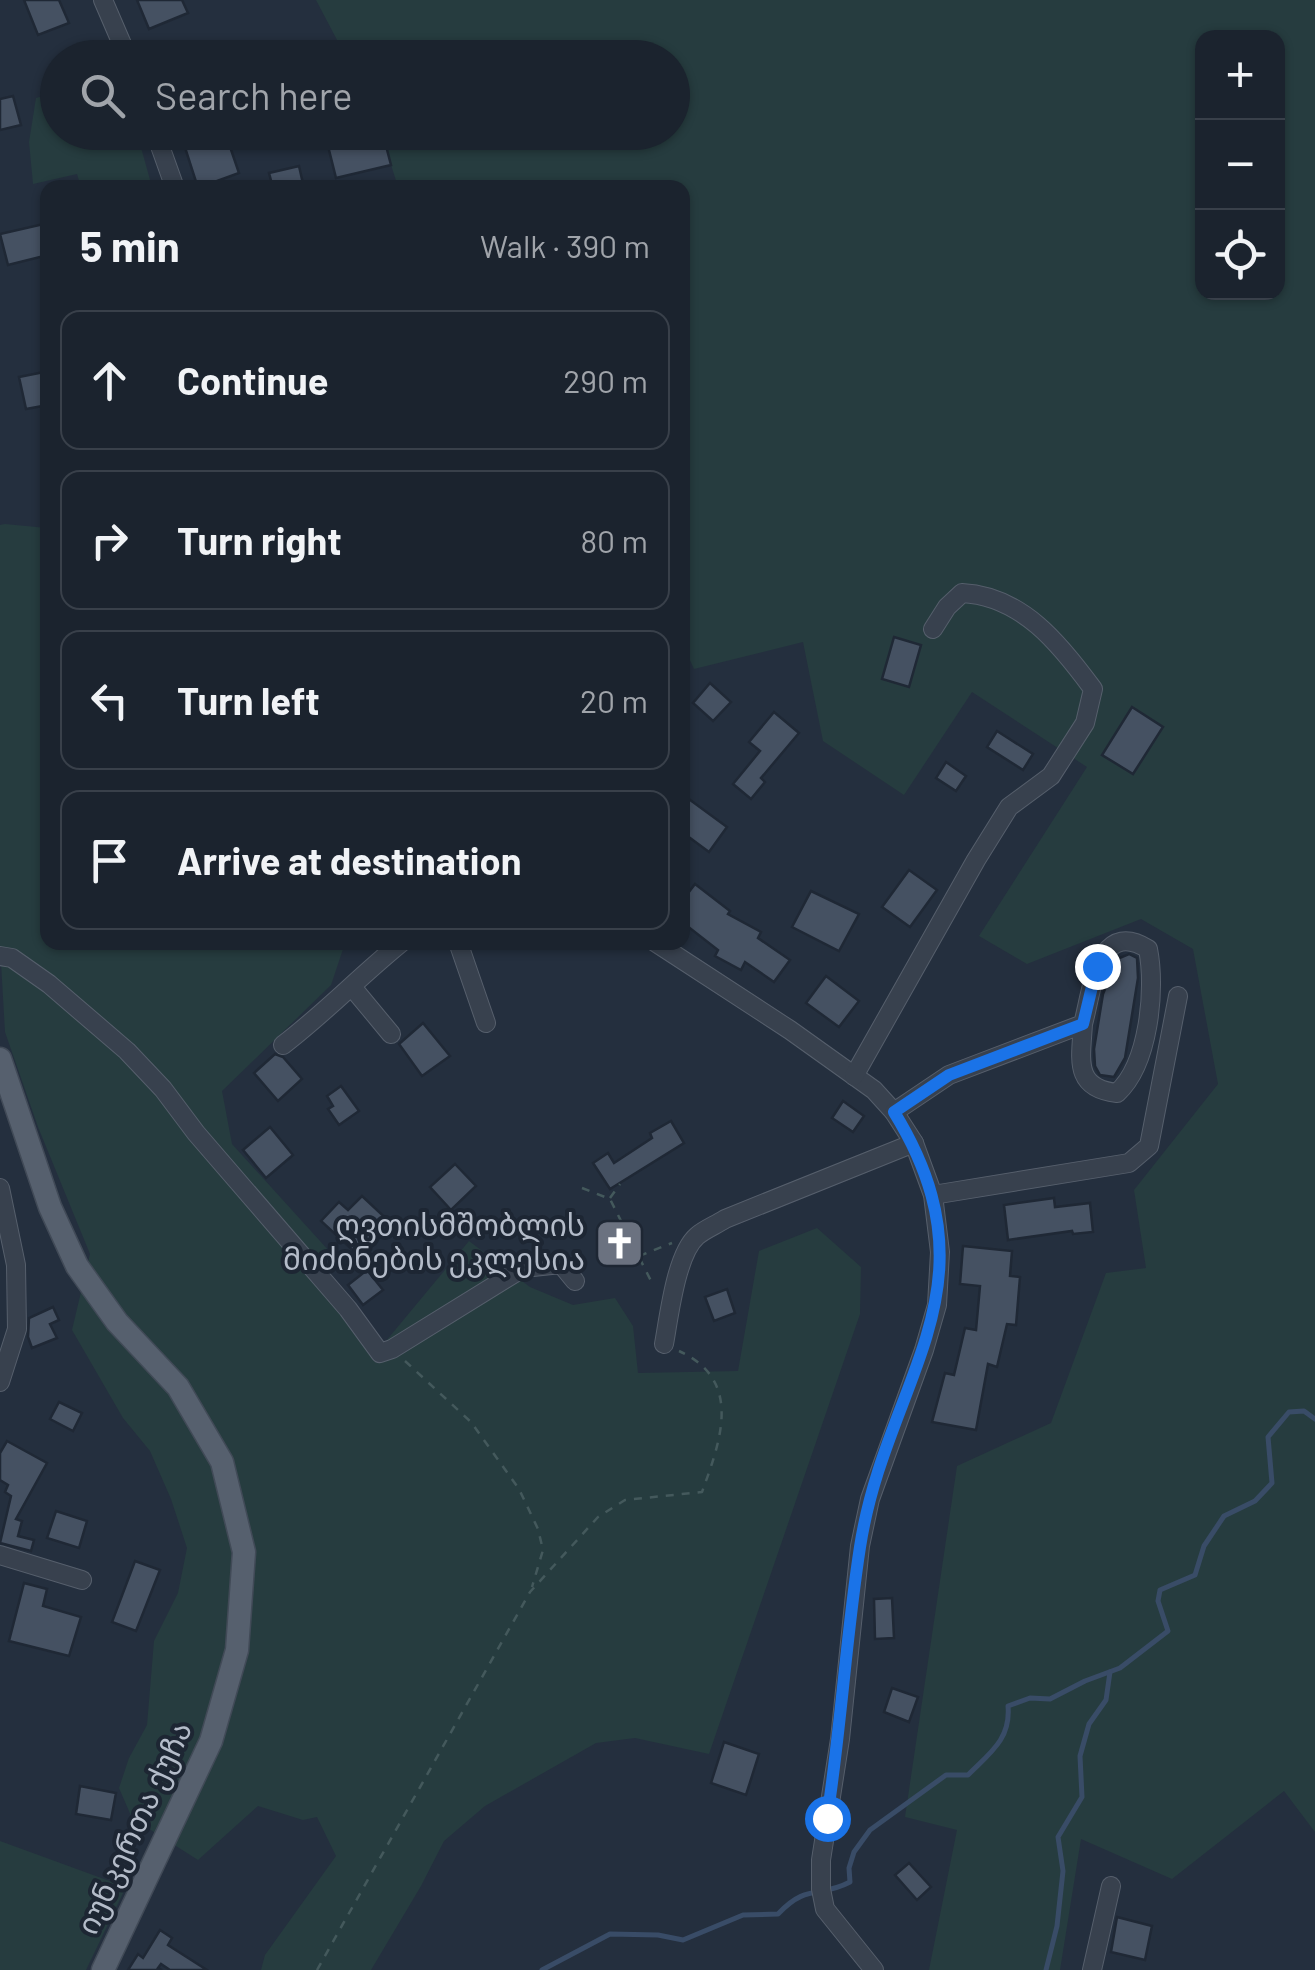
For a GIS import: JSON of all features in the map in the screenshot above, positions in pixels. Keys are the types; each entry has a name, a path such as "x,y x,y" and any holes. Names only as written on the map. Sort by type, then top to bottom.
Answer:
{"main road":[{"name":"იუნკერთა ქუჩა","path":"0,1059 50,1208 77,1266 117,1322 178,1387 187,1402 222,1462 244,1552 237,1650 211,1741 102,1970"}],"street":[{"path":"103,0 120,40"},
{"path":"162,150 172,180"},
{"path":"854,1076 1010,807 1051,776 1085,723 1094,688 1063,648 1016,607 983,594 962,594 933,628"},
{"path":"1136,941 1148,949 1154,977 1144,1038 1132,1079 1117,1093 1102,1091 1086,1081 1081,1064 1083,1024 1104,951 1117,942 1136,941"},
{"path":"284,1044 332,1008 393,950"},
{"path":"461,950 486,1023"},
{"path":"667,950 874,1090 914,1144 933,1195 940,1252 937,1306 870,1499 860,1546 840,1739 821,1860 820,1889 825,1909 874,1970"},
{"path":"0,956 12,958 49,984 139,1064 277,1223 316,1276 348,1308 372,1347 380,1353 392,1350 523,1268 562,1264 575,1281"},
{"path":"352,987 391,1034"},
{"path":"933,1195 1129,1163 1149,1146 1178,996"},
{"path":"894,1112 949,1075 1083,1024"},
{"path":"664,1344 687,1248 696,1237 725,1220 914,1144"},
{"path":"0,1188 5,1232 16,1265 17,1329 0,1382"},
{"path":"0,1556 82,1580"},
{"path":"1092,1970 1111,1886"}],"path":[{"path":"610,1199 620,1184"},
{"path":"582,1188 610,1199 651,1281 656,1282"},
{"path":"639,1256 671,1243 687,1248"},
{"path":"317,1970 530,1592 598,1517 625,1500 702,1492 721,1440 718,1383 697,1359 664,1344"},
{"path":"392,1350 471,1422 519,1489 538,1530 542,1550 530,1592"}],"green space":[{"path":"316,0 1315,0 1315,1832 1284,1791 1172,1879 1081,1839 1060,1970 929,1970 957,1830 905,1817 957,1466 1051,1423 1106,1273 1146,1268 1134,1190 1218,1084 1193,949 1141,919 1027,964 979,936 1087,767 972,692 904,795 823,741 803,642 694,669 690,660 690,180 396,180 386,150 690,150 690,40 337,40"},
{"path":"40,97 40,150 142,150 150,180 79,180 77,174 33,184 29,142 36,98"},
{"path":"0,525 40,527 40,950 343,950 331,985 222,1091 232,1144 330,1252 308,1274 381,1347 469,1241 530,1287 573,1305 615,1298 633,1326 638,1373 738,1371 759,1251 817,1228 861,1267 860,1314 709,1754 635,1738 596,1743 485,1806 444,1841 371,1970 261,1970 265,1955 336,1856 317,1817 303,1820 258,1806 198,1860 132,1818 119,1788 129,1758 147,1725 154,1641 178,1593 187,1548 150,1451 123,1418 72,1330 90,1254 38,1127 5,1032 0,945"},
{"path":"0,1841 126,1887 86,1970 0,1970"}],"building":[{"path":"24,0 59,0 69,23 38,35"},
{"path":"137,0 182,0 188,13 149,29"},
{"path":"13,96 21,125 0,130 0,99"},
{"path":"186,150 231,150 239,173 220,180 195,180"},
{"path":"329,150 387,150 391,165 336,178"},
{"path":"299,166 302,180 271,180 269,173"},
{"path":"40,225 40,257 8,265 0,234"},
{"path":"40,373 40,406 26,409 19,377"},
{"path":"894,637 921,645 909,687 882,679"},
{"path":"710,683 731,702 713,721 693,703"},
{"path":"1132,707 1163,727 1133,774 1102,755"},
{"path":"774,712 799,733 761,778 765,782 751,799 733,784 760,751 749,742"},
{"path":"997,731 1033,754 1023,770 987,747"},
{"path":"946,762 966,776 956,791 936,778"},
{"path":"690,800 727,827 709,852 690,838"},
{"path":"909,870 937,890 910,927 882,907"},
{"path":"695,884 730,911 728,914 761,932 758,938 790,960 774,982 745,962 741,970 715,956 718,950 690,928 690,891"},
{"path":"811,891 859,914 839,951 792,927"},
{"path":"1129,954 1137,958 1138,978 1125,1058 1114,1077 1100,1075 1094,1049 1103,994 1117,959"},
{"path":"826,976 859,1001 839,1027 806,1003"},
{"path":"423,1023 450,1056 422,1076 399,1044"},
{"path":"275,1054 283,1057 302,1079 278,1101 254,1073"},
{"path":"341,1086 359,1111 339,1125 328,1109 333,1106 327,1096"},
{"path":"843,1101 864,1116 853,1132 832,1118"},
{"path":"671,1121 684,1143 610,1189 593,1163 608,1153 614,1163"},
{"path":"270,1127 293,1155 266,1178 243,1150"},
{"path":"455,1164 476,1186 451,1210 430,1187"},
{"path":"362,1196 392,1224 361,1258 321,1221 339,1202 348,1210"},
{"path":"1054,1198 1055,1207 1090,1203 1093,1232 1008,1240 1004,1205"},
{"name":"ღვთისმშობლის მიძინების ეკლესია","path":"620,1222 635,1256 620,1263 605,1229"},
{"path":"963,1246 1012,1251 1010,1276 1020,1277 1016,1325 1007,1324 997,1367 988,1364 976,1430 932,1422 945,1373 954,1375 965,1328 976,1330 980,1286 960,1284"},
{"path":"367,1270 383,1290 363,1305 348,1285"},
{"path":"727,1289 735,1313 714,1321 705,1297"},
{"path":"53,1307 59,1320 50,1324 57,1338 32,1348 29,1318"},
{"path":"59,1402 82,1413 73,1431 50,1419"},
{"path":"7,1441 47,1463 16,1519 22,1521 18,1536 34,1540 31,1551 0,1543 11,1496 5,1492 8,1485 0,1480 0,1453"},
{"path":"56,1511 87,1521 79,1548 47,1538"},
{"path":"135,1561 160,1570 136,1631 112,1622"},
{"path":"24,1583 47,1589 43,1606 81,1617 69,1656 9,1641"},
{"path":"892,1598 894,1638 875,1639 874,1599"},
{"path":"892,1688 918,1697 909,1722 884,1712"},
{"path":"724,1742 759,1754 746,1795 711,1783"},
{"path":"80,1786 116,1793 111,1820 76,1814"},
{"path":"909,1863 931,1887 917,1900 895,1875"},
{"path":"1117,1917 1152,1926 1145,1960 1111,1952"},
{"path":"160,1930 172,1938 168,1945 207,1970 170,1970 161,1964 158,1968 162,1970 128,1970 138,1954 143,1958"}],"waterway":[{"path":"542,1970 610,1934 683,1940 743,1915 778,1914 797,1898 850,1882 854,1852 870,1830 946,1775 968,1775 1002,1737 1008,1706 1030,1698 1050,1699 1120,1668 1168,1631 1158,1601 1160,1590 1195,1575 1204,1546 1224,1516 1255,1501 1272,1483 1268,1437 1289,1412 1304,1411 1315,1419"},
{"path":"1046,1970 1057,1926 1063,1871 1058,1837 1082,1797 1080,1756 1089,1724 1106,1700 1110,1672"}],"place":[{"name":"ღვთისმშობლის მიძინების ეკლესია","path":"620,1243"}],"route":[{"path":"827,1818 840,1739 860,1546 870,1499 937,1306 940,1252 933,1195 914,1144 894,1112 949,1075 1083,1024 1097,966"}]}
